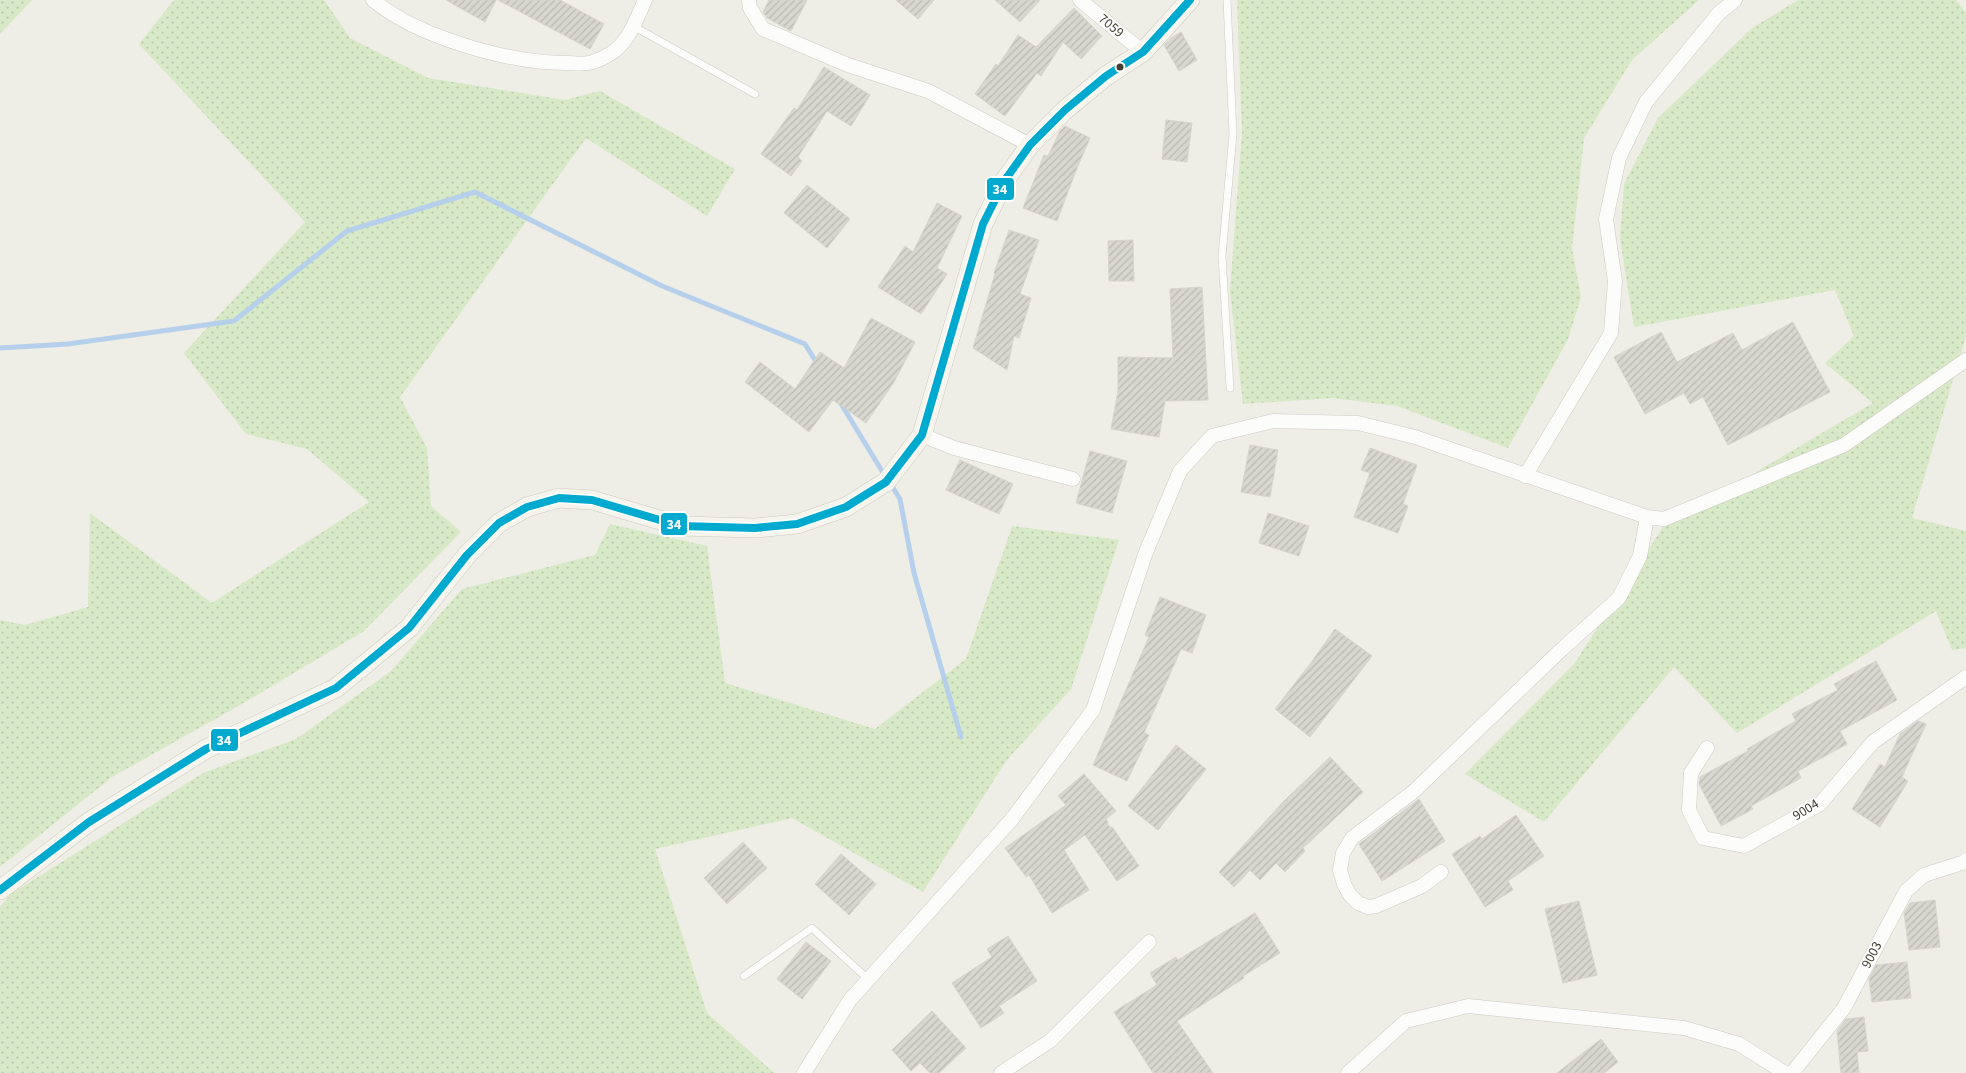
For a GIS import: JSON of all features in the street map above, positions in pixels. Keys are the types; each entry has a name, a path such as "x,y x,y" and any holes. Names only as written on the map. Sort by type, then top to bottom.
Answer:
{"street":[{"path":"373,0 386,11 411,25 461,44 509,58 550,63 592,63 612,53 626,39 645,0"},
{"path":"749,0 750,8 763,29 848,65 928,91 1030,144"},
{"name":"7059","path":"1080,0 1143,52"},
{"path":"0,890 89,822 206,749 336,688 409,628 467,555 499,524 527,506 559,498 592,500 680,526 755,528 797,524 846,507 886,482 922,435 983,224 1005,180 1030,144 1065,110 1099,82 1143,52 1190,0"},
{"path":"1525,476 1611,333 1615,281 1606,220 1619,158 1646,102 1719,13 1736,0"},
{"path":"804,1073 850,1000 1012,819 1093,710 1146,552 1180,471 1212,436 1273,421 1358,423 1415,437 1647,517 1664,519 1844,445 1966,360"},
{"path":"922,435 954,448 1073,479"},
{"path":"1441,872 1422,886 1376,906 1368,907 1358,903 1350,895 1340,870 1343,853 1352,838 1413,792 1562,649 1619,598 1640,556 1647,517"},
{"name":"9004","path":"1707,748 1692,773 1688,810 1703,838 1744,846 1820,804 1873,742 1966,676"},
{"name":"9003","path":"1792,1073 1844,1008 1906,891 1924,875 1966,863"},
{"path":"1001,1073 1050,1041 1148,942"},
{"path":"1348,1073 1406,1021 1468,1006 1684,1028 1739,1044 1785,1073"}],"lane":[{"path":"1227,0 1233,134 1222,256 1230,388"},
{"path":"633,26 755,94"},
{"path":"744,976 812,928 868,979"}],"green space":[{"path":"0,0 32,0 0,34"},
{"path":"174,0 324,0 350,38 428,78 565,100 600,91 735,169 707,216 586,138 400,397 427,448 431,506 461,532 364,631 240,705 112,777 0,867 0,620 25,625 88,607 90,513 212,603 369,502 307,449 246,434 184,353 305,222 139,44"},
{"path":"1237,0 1699,0 1632,60 1584,138 1572,248 1581,297 1568,339 1508,448 1397,406 1333,398 1243,404 1230,291 1242,133"},
{"path":"1798,0 1956,0 1966,13 1966,336 1912,518 1966,531 1966,648 1952,650 1936,611 1737,733 1674,667 1544,822 1465,774 1574,664 1663,527 1873,403 1825,363 1854,336 1835,290 1634,327 1620,238 1624,184 1658,118 1752,28"},
{"path":"610,524 707,546 725,683 875,729 966,659 1012,526 1119,540 1071,689 1006,761 923,892 792,818 655,849 707,1013 774,1073 0,1073 0,907 11,894 203,773 296,739 391,671 462,589 595,555"}],"building":[{"path":"446,0 496,0 485,22"},
{"path":"498,0 560,0 604,24 590,49"},
{"path":"769,0 807,0 791,31 767,18 763,12"},
{"path":"896,0 934,0 918,19"},
{"path":"995,0 1040,0 1020,22"},
{"path":"1074,8 1102,36 1081,59 1063,42 1041,76 1037,73 1005,116 975,94 996,64 998,66 1018,35 1036,47"},
{"path":"1181,32 1197,60 1179,71 1164,45"},
{"path":"824,67 870,95 851,126 827,111 798,157 802,161 791,176 761,154 794,108 797,110"},
{"path":"1166,120 1192,123 1187,162 1162,159"},
{"path":"1065,126 1090,138 1057,221 1023,208 1044,155 1048,156 1060,131"},
{"path":"807,185 850,219 827,248 784,213"},
{"path":"937,203 962,216 937,268 947,274 921,314 878,287 905,246 913,252"},
{"path":"1009,230 1039,240 1020,294 1031,298 1019,338 1014,336 1007,370 973,348 994,273"},
{"path":"1133,240 1134,281 1109,281 1108,241"},
{"path":"1202,287 1208,400 1165,401 1159,437 1111,429 1118,391 1118,357 1173,358 1170,289"},
{"path":"871,318 915,342 894,382 866,423 833,400 809,432 745,382 760,362 795,389 820,352 844,368"},
{"path":"1793,322 1830,392 1728,445 1703,397 1690,404 1684,393 1645,414 1614,357 1661,332 1677,362 1733,333 1742,350"},
{"path":"1250,445 1278,450 1270,497 1241,492"},
{"path":"1370,448 1417,465 1403,504 1408,506 1398,533 1354,517 1370,473 1361,470"},
{"path":"1090,451 1127,461 1112,513 1076,503"},
{"path":"960,460 1013,484 999,514 946,490"},
{"path":"1268,513 1309,526 1299,556 1259,543"},
{"path":"1160,597 1206,615 1192,653 1181,649 1144,733 1149,735 1127,781 1093,765 1149,637 1145,635"},
{"path":"1335,629 1372,656 1310,737 1275,709"},
{"path":"1876,661 1897,700 1840,731 1847,744 1798,771 1801,778 1751,806 1753,809 1721,826 1699,784 1700,777 1748,751 1747,749 1796,721 1792,714 1838,690 1834,684"},
{"path":"1918,721 1926,724 1902,777 1908,781 1880,827 1852,809 1880,764 1885,767 1900,734"},
{"path":"1176,745 1206,769 1158,830 1128,806"},
{"path":"1330,757 1363,792 1303,848 1305,851 1285,872 1276,863 1260,880 1250,870 1234,887 1219,872 1284,801"},
{"path":"1084,774 1116,811 1106,819 1107,825 1113,828 1139,866 1117,881 1085,835 1064,850 1089,890 1052,913 1029,875 1026,877 1005,848 1066,805 1058,796"},
{"path":"1419,799 1445,841 1382,881 1359,844"},
{"path":"1516,815 1544,856 1508,881 1513,890 1485,907 1452,854 1480,836 1482,839"},
{"path":"743,842 767,868 727,904 704,878"},
{"path":"841,854 876,884 849,915 815,884"},
{"path":"1935,900 1940,947 1909,950 1904,913 1910,903"},
{"path":"1579,901 1597,975 1563,983 1545,909"},
{"path":"1255,913 1280,953 1177,1021 1213,1073 1153,1073 1114,1012 1157,985 1150,973 1176,957 1178,960"},
{"path":"1008,936 1037,981 999,1006 1004,1013 981,1028 952,983 992,957 987,949"},
{"path":"806,942 831,961 802,999 777,979"},
{"path":"1907,962 1911,998 1872,1002 1869,979 1876,965"},
{"path":"932,1011 966,1048 939,1073 930,1073 920,1063 911,1071 892,1050"},
{"path":"1864,1017 1868,1051 1857,1052 1859,1073 1841,1073 1837,1031 1846,1019"},
{"path":"1601,1039 1618,1062 1604,1073 1557,1073"}],"waterway":[{"path":"0,348 68,344 234,321 347,231 475,192 662,286 805,344 818,365"},
{"path":"840,402 885,476"},
{"path":"890,483 900,499 914,573 961,737"}],"transit line":[{"name":"34","path":"0,890 89,822 206,749 336,688 409,628 467,555 499,523 527,507 559,498 592,500 680,526 755,528 797,524 846,507 886,482 922,435 983,224 1005,180 1030,145 1065,110 1106,76 1143,52 1190,0"}]}
